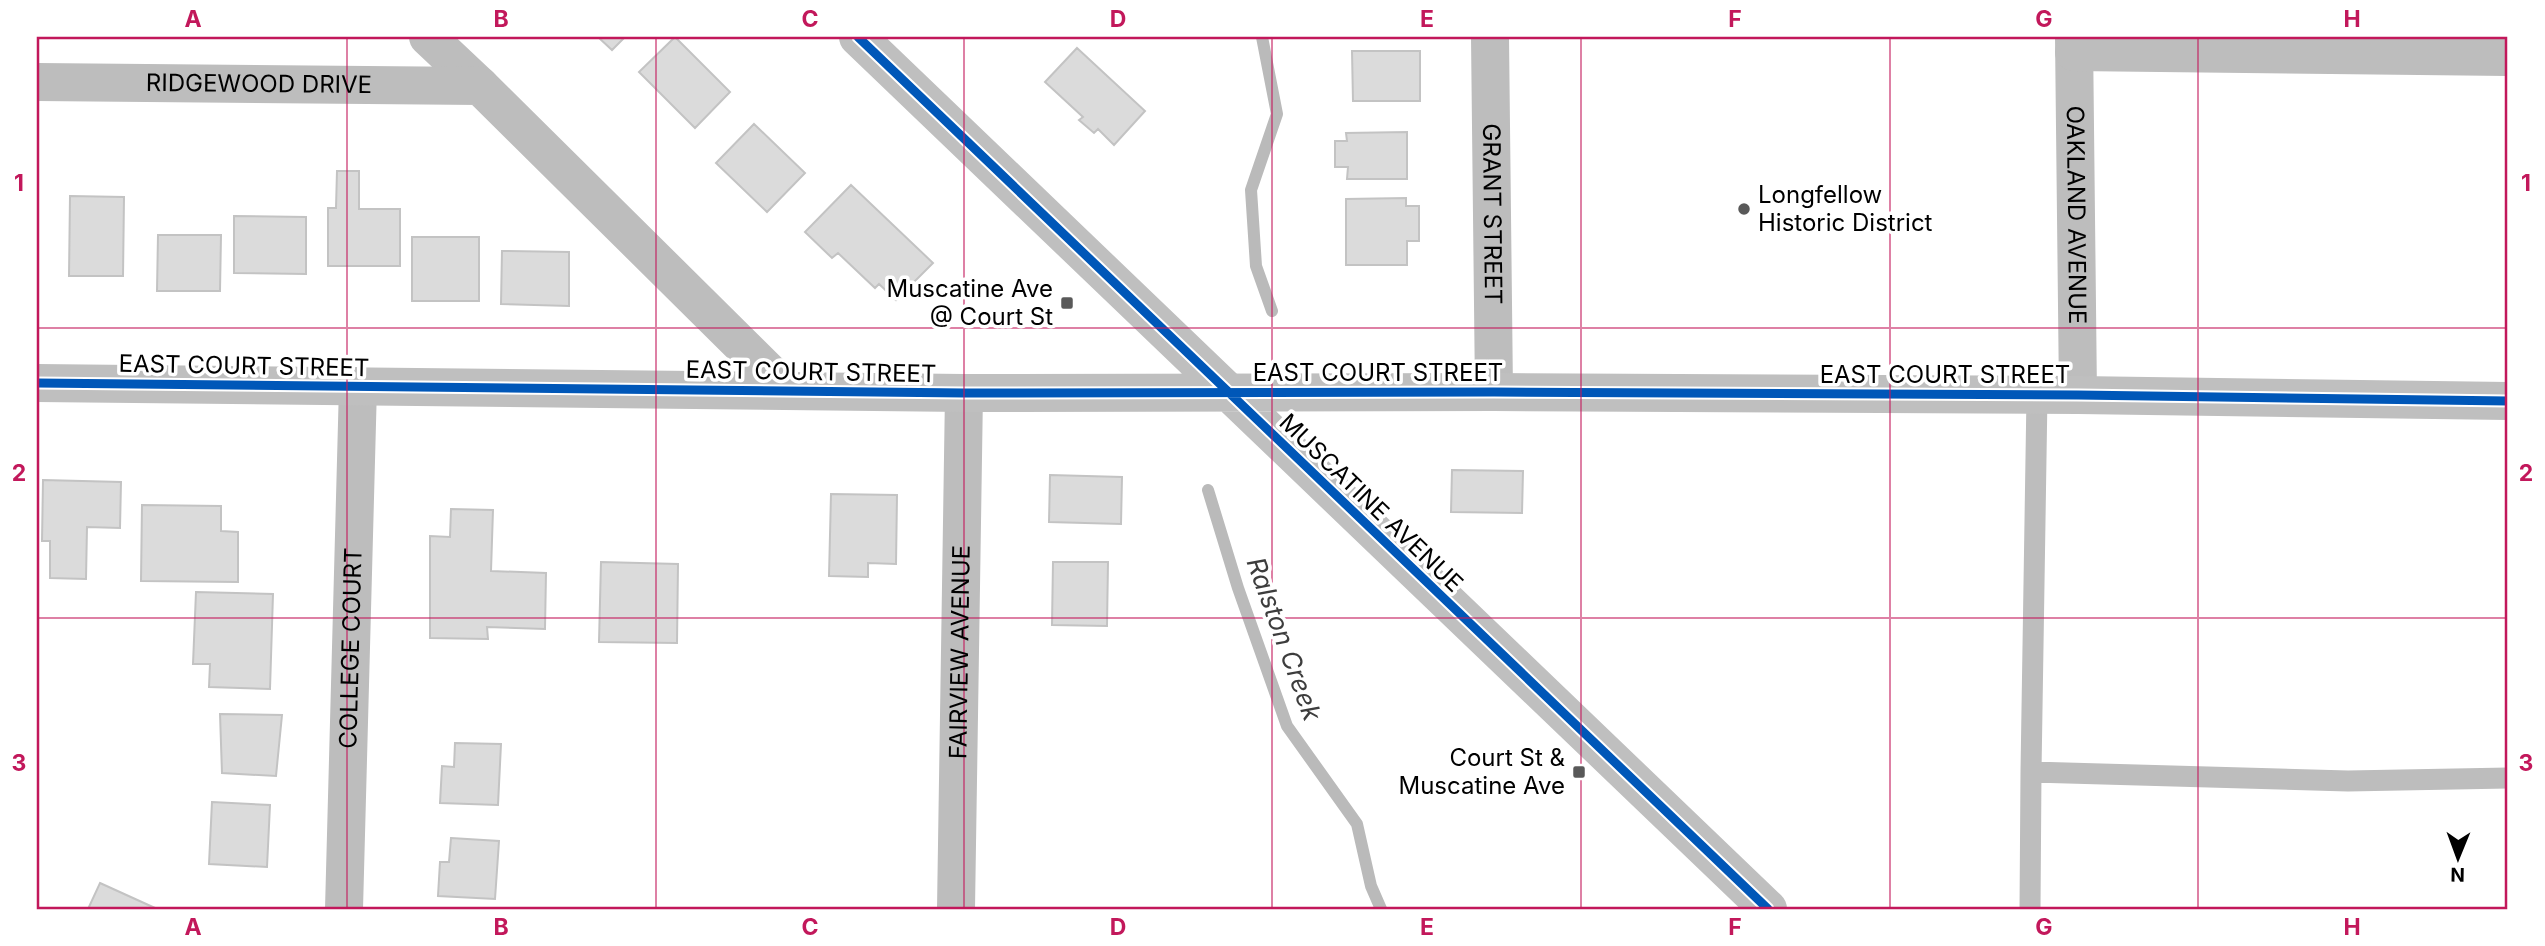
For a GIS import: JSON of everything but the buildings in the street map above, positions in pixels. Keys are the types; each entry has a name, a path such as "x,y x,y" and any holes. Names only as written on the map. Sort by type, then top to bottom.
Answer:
{"street":[{"path":"428,37 788,391"},
{"name":"GRANT STREET","path":"1490,37 1494,392"},
{"name":"MUSCATINE AVENUE","path":"872,43 1227,392 1768,909"},
{"path":"2074,44 2386,46 2508,57"},
{"name":"OAKLAND AVENUE","path":"2074,44 2078,395"},
{"name":"RIDGEWOOD DRIVE","path":"37,82 480,86"},
{"name":"EAST COURT STREET","path":"37,383 964,393 2078,395 2508,401"},
{"name":"COLLEGE COURT","path":"344,909 358,386"},
{"name":"FAIRVIEW AVENUE","path":"956,909 964,393"}],"lane":[{"path":"2030,909 2037,395"},
{"path":"2031,772 2348,780 2508,778"}],"waterway":[{"name":"Ralston Creek","path":"1262,37 1277,114 1251,190 1256,266 1272,311"},
{"name":"Ralston Creek","path":"1208,490 1238,588 1287,726 1357,824 1371,886 1381,909"}],"cycle path":[{"path":"858,37 1768,909"},
{"path":"37,383 964,393 2078,395 2508,401"}],"place":[{"name":"Longfellow Historic District","path":"1744,209"},
{"name":"Muscatine Ave @ Court St","path":"1067,303"},
{"name":"Court St & Muscatine Ave","path":"1579,772"}]}
